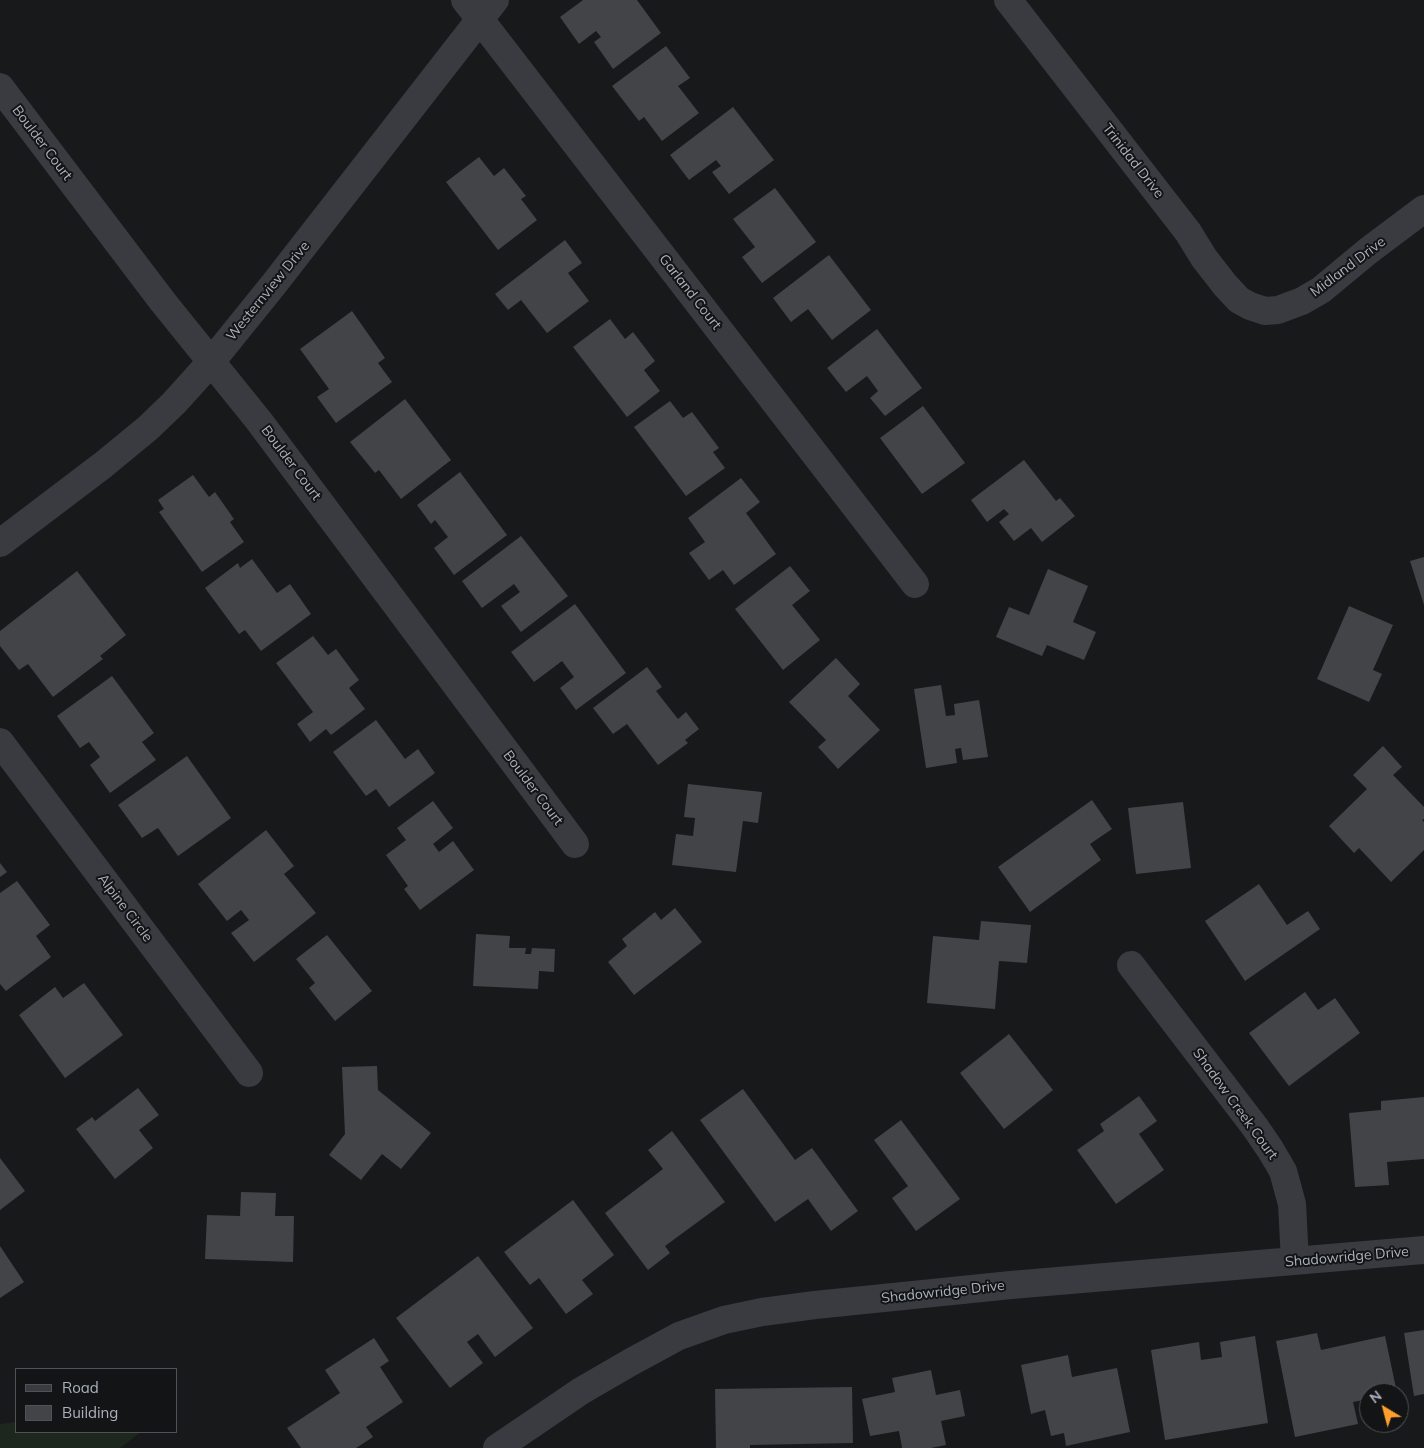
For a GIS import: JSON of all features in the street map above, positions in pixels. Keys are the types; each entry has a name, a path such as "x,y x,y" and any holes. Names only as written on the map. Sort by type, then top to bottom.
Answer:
{"street":[{"name":"Trinidad Drive","path":"1008,0 1182,224 1225,285 1240,300 1264,311"},
{"name":"Westernview Drive","path":"0,543 103,465 148,428 174,403 211,362 286,269 480,6"},
{"name":"Garland Court","path":"480,6 915,584"},
{"name":"Boulder Court","path":"0,88 163,302 259,421 575,844"},
{"name":"Midland Drive","path":"1264,311 1278,310 1302,301 1321,290 1368,251 1424,209"},
{"name":"Alpine Circle","path":"0,742 249,1073"},
{"name":"Shadow Creek Court","path":"1131,965 1255,1127 1283,1172 1292,1204 1295,1261"},
{"name":"Shadowridge Drive","path":"497,1448 581,1391 631,1362 679,1336 724,1320 762,1312 815,1305 1011,1285 1424,1250"}],"shaded area":[{"path":"15,1422 15,1433 140,1433 120,1448 0,1448 0,1424"}],"building":[{"path":"583,0 637,0 661,33 613,69 594,42 601,37 596,31 579,44 560,17"},
{"path":"666,46 690,78 678,86 699,113 662,141 644,117 639,121 612,86"},
{"path":"733,107 774,160 729,194 712,172 721,166 716,160 689,180 670,155"},
{"path":"479,157 494,176 504,168 526,196 521,199 537,220 498,250 446,182"},
{"path":"775,188 816,242 762,283 742,257 755,247 733,219"},
{"path":"565,240 582,263 568,273 589,301 547,333 521,300 508,310 495,294"},
{"path":"829,255 871,310 832,340 808,309 791,322 773,298"},
{"path":"352,311 385,358 378,363 392,382 336,423 317,397 329,389 300,349"},
{"path":"610,319 625,339 633,332 655,361 644,370 660,391 627,417 573,347"},
{"path":"877,329 922,388 885,416 870,398 878,391 867,376 846,392 827,368"},
{"path":"405,399 451,460 401,499 379,470 375,473 350,442"},
{"path":"670,401 683,418 692,412 719,448 713,452 725,468 686,496 634,427"},
{"path":"923,406 965,463 922,494 880,438"},
{"path":"1024,460 1056,501 1060,498 1075,516 1042,542 1031,528 1014,541 999,522 1009,514 1004,509 987,522 971,500"},
{"path":"460,472 507,535 454,575 434,548 448,537 435,520 431,524 417,505"},
{"path":"193,475 209,497 215,492 234,519 230,522 244,542 202,572 159,512 164,509 158,500"},
{"path":"741,478 760,502 746,513 776,554 734,585 723,570 709,580 689,553 705,542 688,518"},
{"path":"521,536 568,596 521,632 501,606 520,592 514,584 482,608 462,581"},
{"path":"1424,557 1424,605 1410,561"},
{"path":"252,559 277,593 290,584 311,614 261,651 245,630 239,634 205,588 238,563 240,568"},
{"path":"790,566 810,591 792,605 820,640 783,670 735,609"},
{"path":"1048,569 1088,586 1073,622 1096,632 1084,660 1047,645 1042,656 996,637 1009,607 1029,615"},
{"path":"77,571 126,635 100,656 103,659 53,697 28,664 19,670 0,646 0,631"},
{"path":"575,604 626,673 576,710 560,688 574,677 562,661 534,682 511,652"},
{"path":"1349,606 1393,625 1373,670 1382,674 1369,702 1317,679"},
{"path":"313,636 328,655 336,649 359,680 349,688 365,709 331,735 326,729 310,742 297,724 313,712 276,663"},
{"path":"836,658 860,684 848,696 880,730 838,769 818,747 826,740 789,702"},
{"path":"647,667 662,687 656,691 678,719 686,712 699,729 685,740 688,743 658,765 627,724 613,734 593,708"},
{"path":"112,676 154,733 142,742 156,760 110,793 90,765 100,757 89,742 80,748 57,716"},
{"path":"941,685 946,716 955,715 954,704 979,700 988,757 963,760 961,748 955,749 957,763 926,768 914,689"},
{"path":"376,720 405,759 418,749 435,773 389,807 376,789 366,796 333,752"},
{"path":"1383,746 1402,767 1393,775 1424,807 1424,819 1422,820 1424,822 1424,850 1391,882 1359,848 1354,853 1329,826 1367,789 1353,775"},
{"path":"187,756 231,818 178,856 158,828 142,838 118,805"},
{"path":"688,784 762,792 758,823 743,821 736,872 672,865 676,834 693,836 695,818 684,817"},
{"path":"1092,800 1112,829 1090,844 1101,860 1030,912 998,867"},
{"path":"433,801 453,828 433,844 439,852 453,841 474,870 420,910 404,889 408,886 386,855 406,840 397,828"},
{"path":"1183,802 1191,868 1136,874 1128,808"},
{"path":"266,830 294,866 284,874 316,913 254,962 231,933 249,920 241,910 227,921 198,884"},
{"path":"0,863 7,872 0,877"},
{"path":"17,881 50,925 36,936 51,957 6,991 0,984 0,893"},
{"path":"1259,884 1287,925 1308,911 1320,929 1245,981 1205,921"},
{"path":"675,908 702,942 634,995 608,962 627,946 622,939 655,912 661,920"},
{"path":"981,921 1031,925 1027,963 999,961 995,1009 927,1003 933,936 979,940"},
{"path":"476,934 510,936 509,948 526,948 525,954 531,954 532,948 555,949 554,972 539,971 538,989 473,986"},
{"path":"327,935 372,991 335,1021 309,988 315,983 296,959"},
{"path":"84,983 123,1035 65,1078 19,1015 55,987 63,998"},
{"path":"1305,992 1318,1010 1335,998 1360,1033 1289,1086 1249,1033"},
{"path":"1009,1034 1053,1090 1004,1129 960,1073"},
{"path":"377,1066 378,1090 431,1133 401,1169 382,1154 361,1180 329,1155 345,1134 342,1067"},
{"path":"138,1088 159,1115 139,1130 153,1148 115,1179 76,1129 92,1117 95,1121"},
{"path":"743,1089 795,1160 812,1148 858,1211 831,1231 808,1199 775,1222 700,1120"},
{"path":"1139,1096 1157,1121 1139,1134 1164,1170 1116,1204 1077,1150 1104,1131 1100,1124"},
{"path":"1424,1097 1424,1159 1387,1162 1389,1185 1355,1187 1349,1113 1381,1110 1381,1101"},
{"path":"901,1120 960,1199 916,1231 892,1198 908,1186 874,1140"},
{"path":"672,1131 725,1202 665,1246 670,1253 648,1270 605,1213 663,1169 648,1150"},
{"path":"0,1158 25,1191 0,1210"},
{"path":"241,1192 276,1193 275,1216 294,1216 293,1262 205,1259 207,1215 240,1216"},
{"path":"573,1200 614,1255 582,1280 593,1294 566,1314 539,1278 530,1285 504,1252"},
{"path":"0,1246 24,1282 0,1298"},
{"path":"478,1256 533,1328 495,1357 478,1334 467,1342 483,1363 450,1388 396,1318"},
{"path":"1424,1330 1424,1394 1414,1396 1404,1333"},
{"path":"1317,1333 1321,1350 1385,1336 1395,1383 1359,1383 1359,1401 1353,1402 1358,1424 1295,1437 1276,1341"},
{"path":"1255,1336 1268,1423 1165,1440 1151,1350 1199,1342 1201,1360 1222,1357 1220,1342"},
{"path":"374,1338 389,1361 380,1367 403,1402 366,1427 373,1437 356,1448 301,1448 287,1428 340,1393 325,1370"},
{"path":"1068,1355 1072,1377 1117,1368 1130,1432 1066,1446 1064,1433 1051,1436 1045,1410 1031,1414 1021,1365"},
{"path":"931,1370 936,1395 960,1390 965,1416 941,1421 946,1445 931,1448 902,1448 899,1431 870,1436 862,1399 895,1392 892,1378"},
{"path":"852,1387 853,1443 750,1445 750,1448 716,1448 715,1389"}]}
